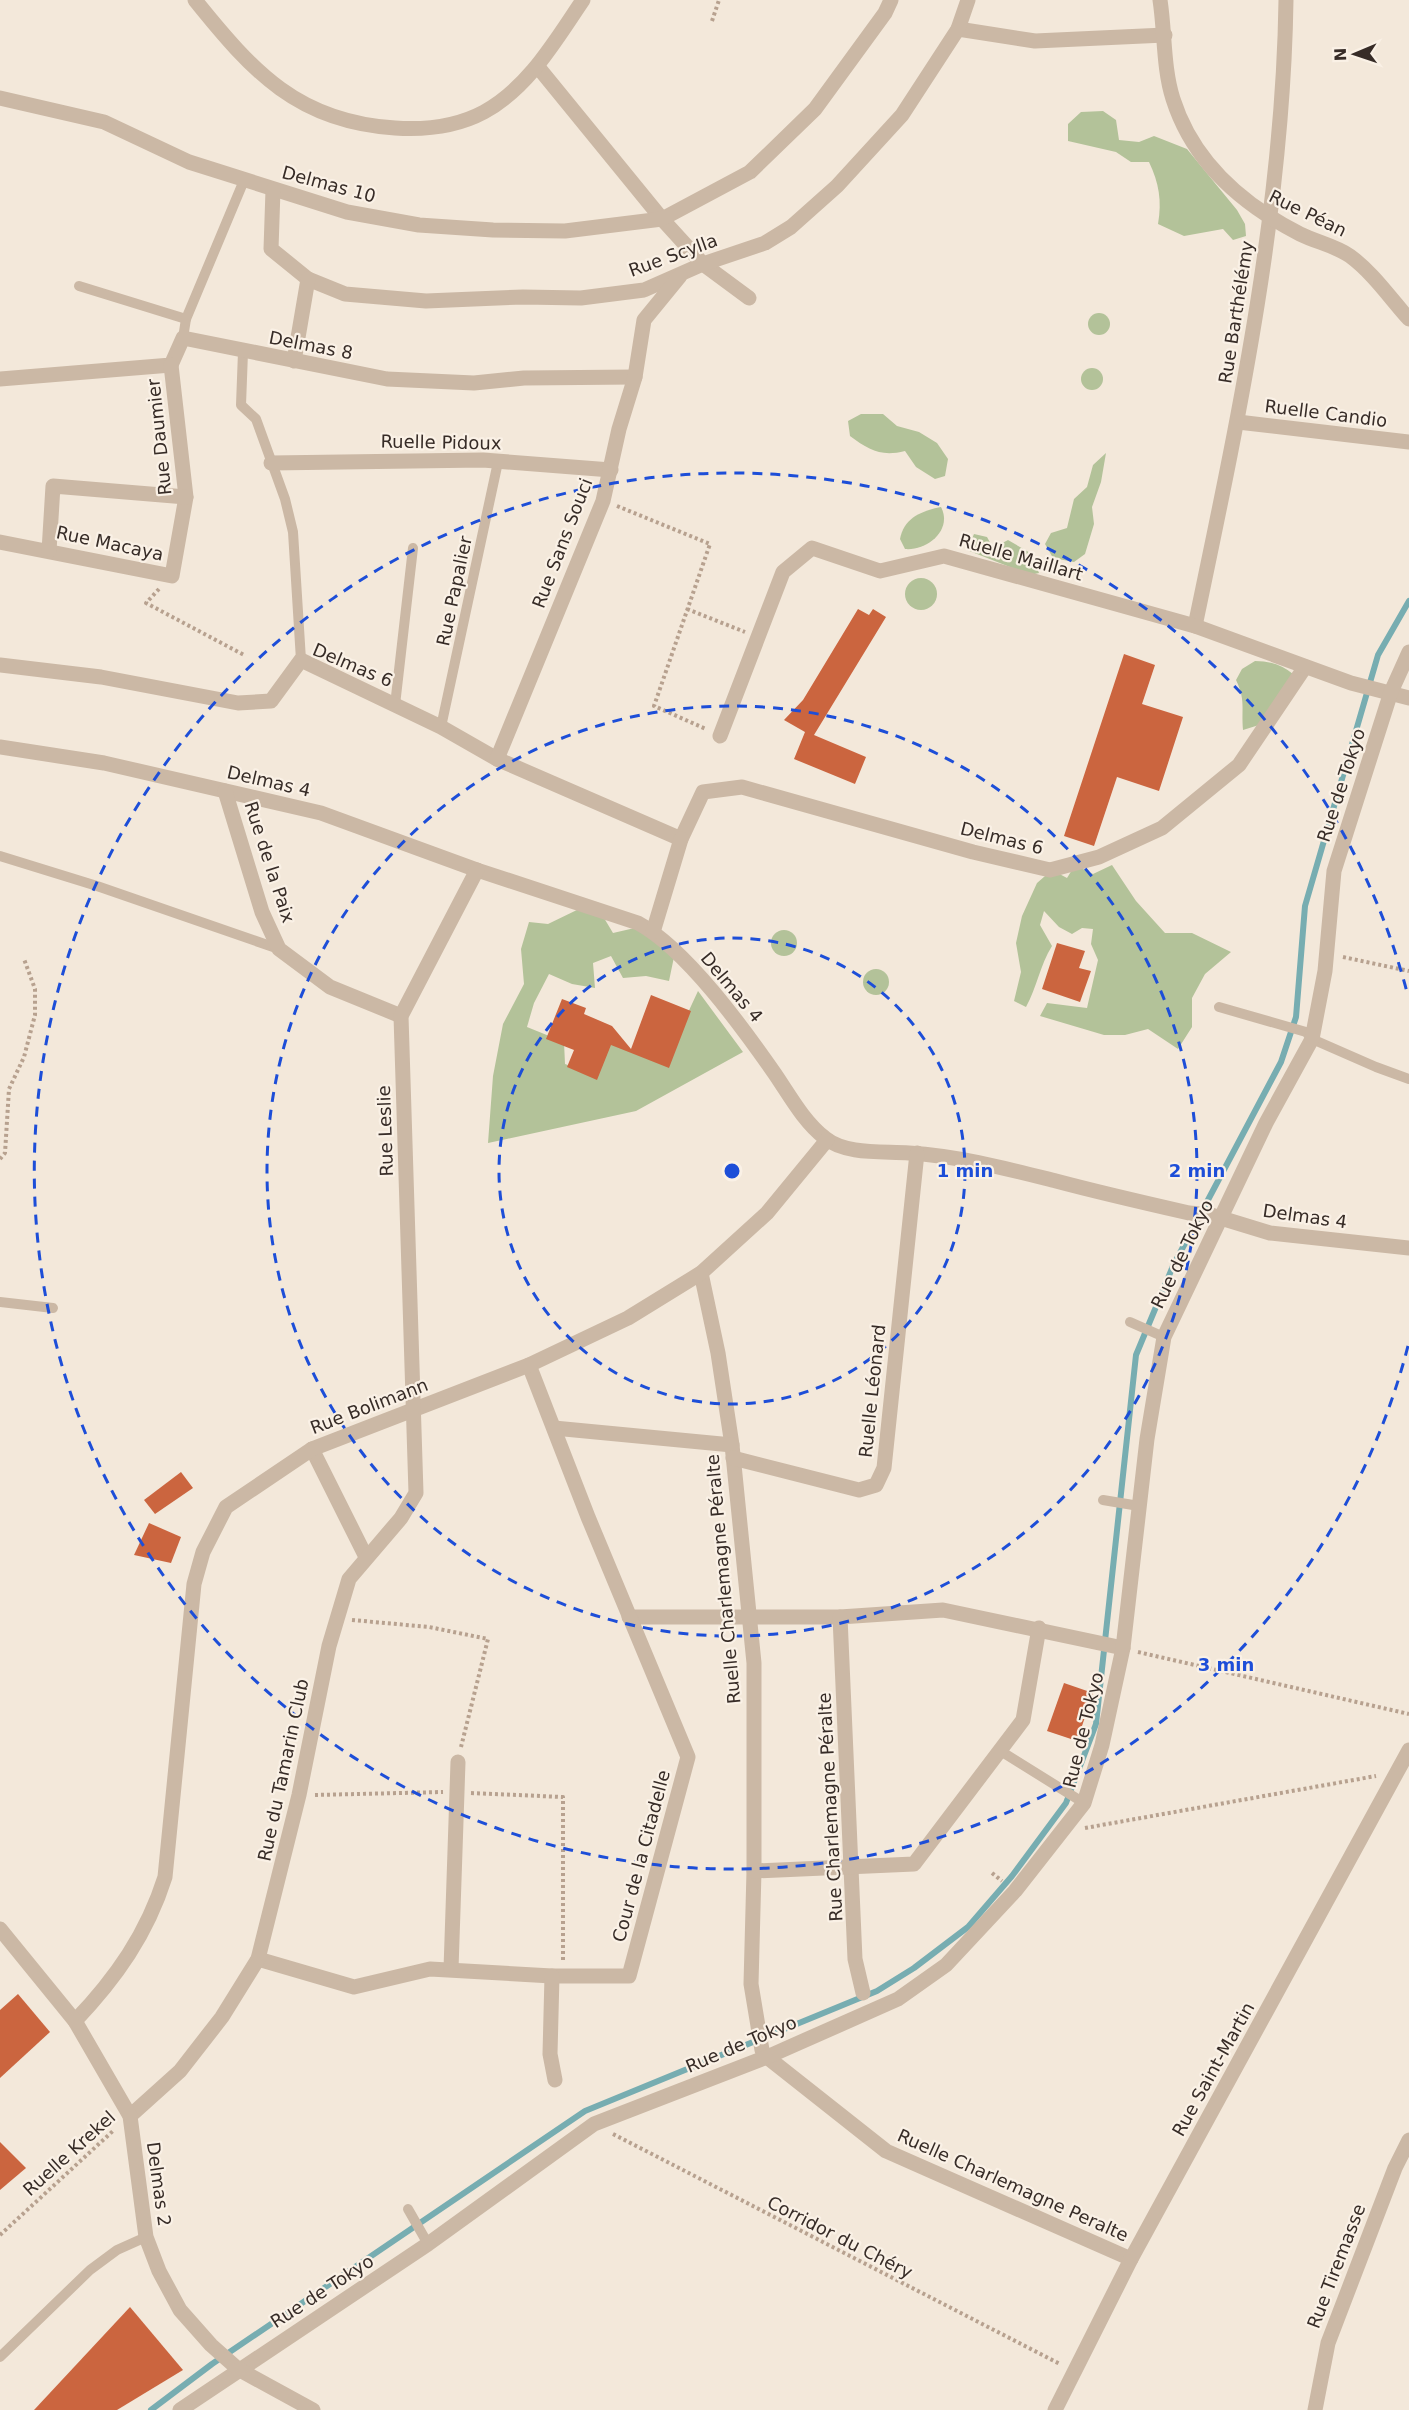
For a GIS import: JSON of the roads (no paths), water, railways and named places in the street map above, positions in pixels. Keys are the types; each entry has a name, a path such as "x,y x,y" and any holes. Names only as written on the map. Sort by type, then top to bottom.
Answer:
{"street":[{"path":"195,0 251,64 272,83 318,112 347,122 414,130 455,123 484,112 538,67 583,0"},
{"path":"662,219 750,172 815,109 885,13 891,0"},
{"name":"Rue Scylla","path":"273,190 271,249 308,279 345,294 426,301 523,297 581,298 644,290 703,264 765,243 791,227 837,186 902,115 958,29 968,0"},
{"name":"Rue Péan","path":"1160,0 1173,98 1188,135 1206,163 1254,208 1305,236 1348,254 1363,266 1409,319"},
{"name":"Rue Barthélémy","path":"1195,626 1238,422 1270,218 1285,51 1286,0"},
{"path":"958,29 1035,41 1165,35"},
{"path":"538,67 662,219 703,264 749,298"},
{"name":"Delmas 10","path":"0,98 104,122 189,162 347,212 419,225 565,231 662,219"},
{"name":"Rue Sans Souci","path":"497,759 603,501 619,429 635,376 644,320 680,276"},
{"path":"294,361 308,279"},
{"path":"0,379 171,365 183,338"},
{"name":"Delmas 8","path":"183,338 243,352 387,379 463,383 524,378 635,376"},
{"name":"Rue Daumier","path":"171,365 186,497 172,576"},
{"name":"Ruelle Candio","path":"1238,422 1409,442"},
{"name":"Ruelle Pidoux","path":"271,463 498,462 610,470"},
{"path":"49,550 53,486 186,497"},
{"name":"Rue Macaya","path":"0,542 172,576"},
{"name":"Ruelle Maillart","path":"720,736 783,572 812,548 880,571 944,556 1195,626 1351,683 1391,692"},
{"name":"Rue de Tokyo","path":"180,2410 594,2124 898,1999 946,1965 1015,1890 1084,1803 1097,1764 1123,1648 1135,1505 1147,1439 1160,1335 1216,1217 1309,1035 1327,954 1334,871 1391,692 1409,652"},
{"name":"Delmas 6","path":"0,665 101,677 238,703 271,701 301,660 441,727 497,759 681,839"},
{"name":"Delmas 6","path":"653,932 681,839 703,792 742,787 973,852 1050,870 1099,857 1162,828 1239,765 1305,667"},
{"path":"1391,692 1409,698"},
{"name":"Delmas 4","path":"0,747 104,763 321,813 477,870 638,923 653,932 679,954 751,1040 805,1118 827,1140 855,1150 917,1153 997,1166 1189,1213 1216,1217 1270,1233 1409,1248"},
{"name":"Rue de la Paix","path":"225,791 262,912 279,950 330,987 401,1016"},
{"name":"Rue Leslie","path":"413,1409 401,1016 477,870"},
{"name":"Rue Bolimann","path":"75,2021 110,1985 156,1907 165,1876 194,1584 203,1552 226,1507 312,1449 529,1365 628,1318 701,1273 766,1213 827,1140"},
{"name":"Ruelle Léonard","path":"554,1428 733,1452 859,1490 876,1485 884,1468 917,1153"},
{"name":"Ruelle Charlemagne Péralte","path":"701,1273 718,1353 733,1452 754,1663 754,1871 751,1984 757,2028 764,2053"},
{"name":"Cour de la Citadelle","path":"258,1959 354,1987 430,1969 557,1976 629,1976 688,1757 629,1617 529,1365"},
{"name":"Rue du Tamarin Club","path":"130,2116 180,2071 222,2017 258,1959 299,1795 337,1619 349,1579 401,1518 416,1492 413,1409"},
{"path":"312,1449 366,1557"},
{"path":"629,1617 840,1617 943,1610 1039,1628 1123,1648"},
{"name":"Rue Charlemagne Péralte","path":"840,1617 853,1867 855,1959 863,1994"},
{"path":"754,1871 914,1864 1023,1720 1039,1628"},
{"name":"Rue Saint-Martin","path":"1055,2410 1131,2259 1409,1750"},
{"path":"451,1969 455,1792 458,1762"},
{"name":"Delmas 2","path":"0,1929 75,2021 130,2116 146,2237 159,2271 180,2310 211,2345 238,2369 313,2410"},
{"path":"555,2080 550,2054 557,1976"},
{"name":"Ruelle Charlemagne Peralte","path":"764,2053 886,2151 1131,2259"},
{"name":"Rue Tiremasse","path":"1315,2410 1328,2343 1395,2168 1409,2140"}],"lane":[{"path":"183,338 186,319 244,178"},
{"path":"79,286 186,319"},
{"path":"243,352 241,405 256,419 285,499 293,532 301,660"},
{"name":"Rue Papalier","path":"441,727 498,462"},
{"path":"395,705 413,548"},
{"path":"0,856 97,886 279,950"},
{"path":"1219,1007 1270,1020 1309,1035 1376,1067 1409,1079"},
{"path":"0,1302 53,1308"},
{"path":"1130,1322 1160,1335"},
{"path":"1103,1500 1135,1505"},
{"path":"999,1750 1084,1803"},
{"path":"408,2209 425,2239"},
{"path":"0,2357 90,2270 117,2250 146,2237"}],"waterway":[{"path":"151,2410 212,2364 585,2111 877,1991 914,1968 968,1927 1012,1876 1066,1803 1096,1724 1136,1355 1173,1266 1281,1062 1296,1017 1305,906 1378,655 1409,601"}]}
